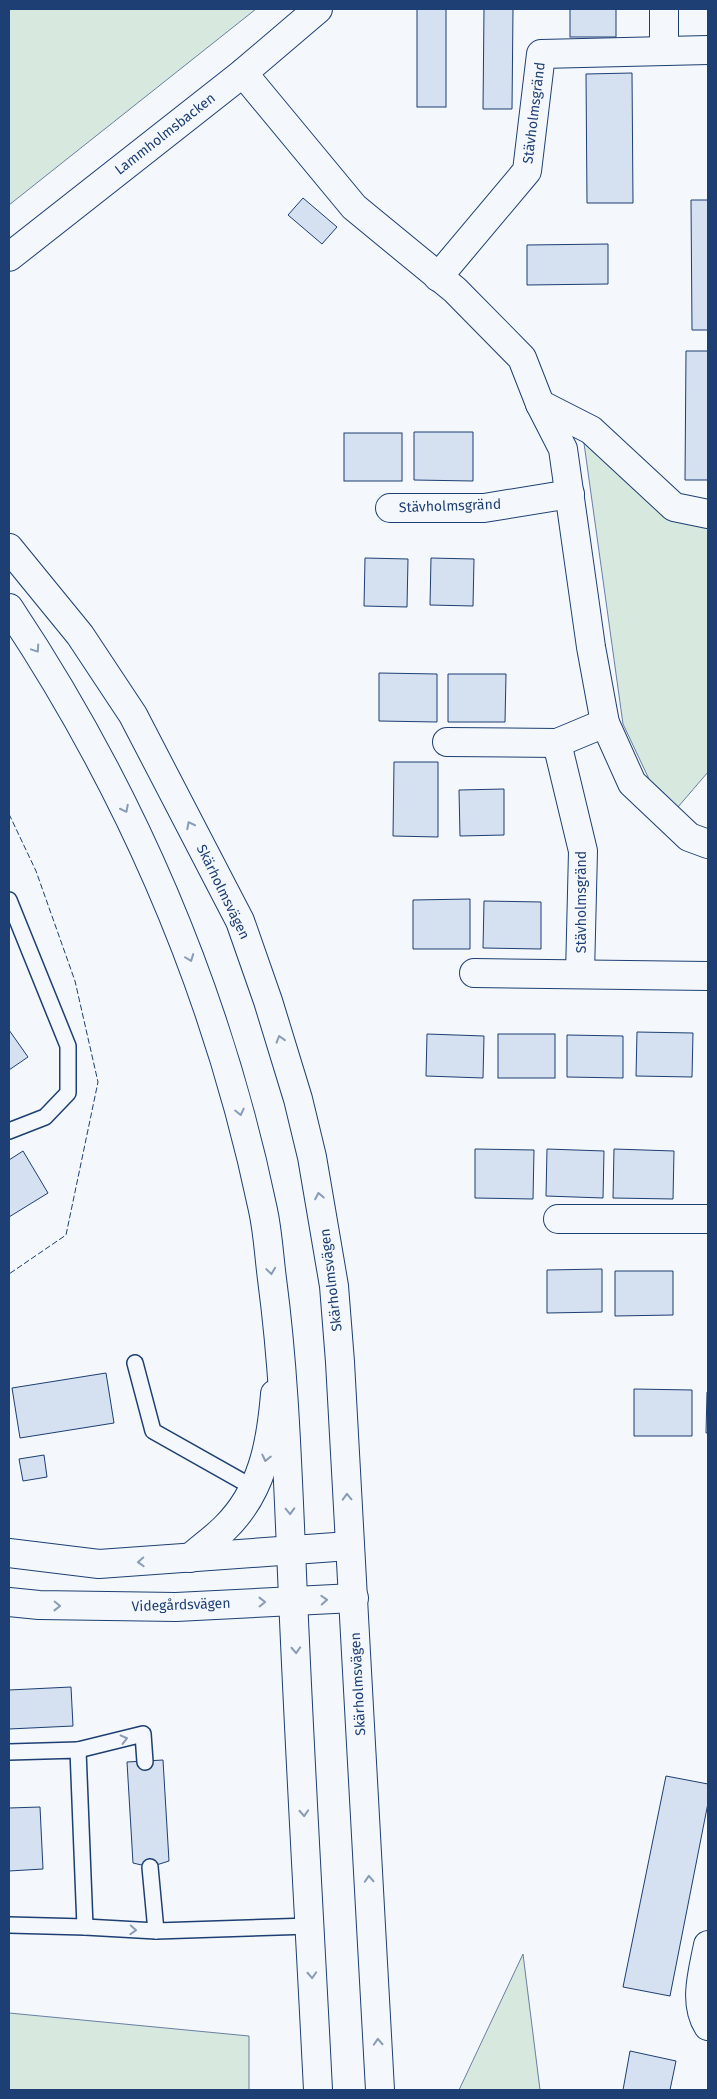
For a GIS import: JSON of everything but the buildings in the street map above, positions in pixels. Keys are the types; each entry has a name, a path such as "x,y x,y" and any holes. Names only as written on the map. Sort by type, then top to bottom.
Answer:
{"street":[{"name":"Lammholmsbacken","path":"9,257 243,73 318,9"},
{"path":"664,9 664,51"},
{"name":"Stävholmsgränd","path":"438,277 527,171 541,54 708,50"},
{"path":"243,73 354,207 455,290 522,358 540,404 563,449 591,647 605,722 632,783 689,836 708,844"},
{"path":"540,404 591,430 674,507 708,514"},
{"name":"Stävholmsgränd","path":"390,508 484,508 570,494"},
{"name":"Skärholmsvägen","path":"9,548 80,634 133,715 240,921 268,1000 298,1099 312,1157 332,1277 340,1362 380,2090"},
{"path":"9,608 53,674 150,860 202,990 235,1091 264,1214 280,1340 288,1450 293,1602 318,2090"},
{"path":"447,742 557,743 605,722"},
{"name":"Stävholmsgränd","path":"557,743 583,851 580,974"},
{"path":"474,973 708,976"},
{"path":"558,1219 708,1219"},
{"path":"190,1558 226,1528 254,1488 264,1466 272,1433 280,1340"},
{"path":"9,1553 99,1564 349,1546"},
{"name":"Videgårdsvägen","path":"9,1602 39,1605 176,1607 354,1598"},
{"path":"708,1945 700,1987 703,2018 708,2026"}],"lane":[{"path":"9,900 68,1046 68,1092 45,1117 9,1131"},
{"path":"135,1363 153,1431 254,1488"},
{"path":"9,1752 78,1750 143,1734 145,1762"},
{"path":"78,1750 85,1927"},
{"path":"150,1867 156,1931"},
{"path":"9,1925 156,1931 310,1926"}],"shaded area":[{"path":"9,9 256,9 9,205"},
{"path":"583,436 708,527 708,772 678,807 649,779 623,724"},
{"path":"523,1954 540,2090 459,2090"},
{"path":"9,2013 249,2036 249,2090 9,2090"}],"fence":[{"path":"9,814 36,871 75,981 98,1082 66,1235 9,1274"}]}
